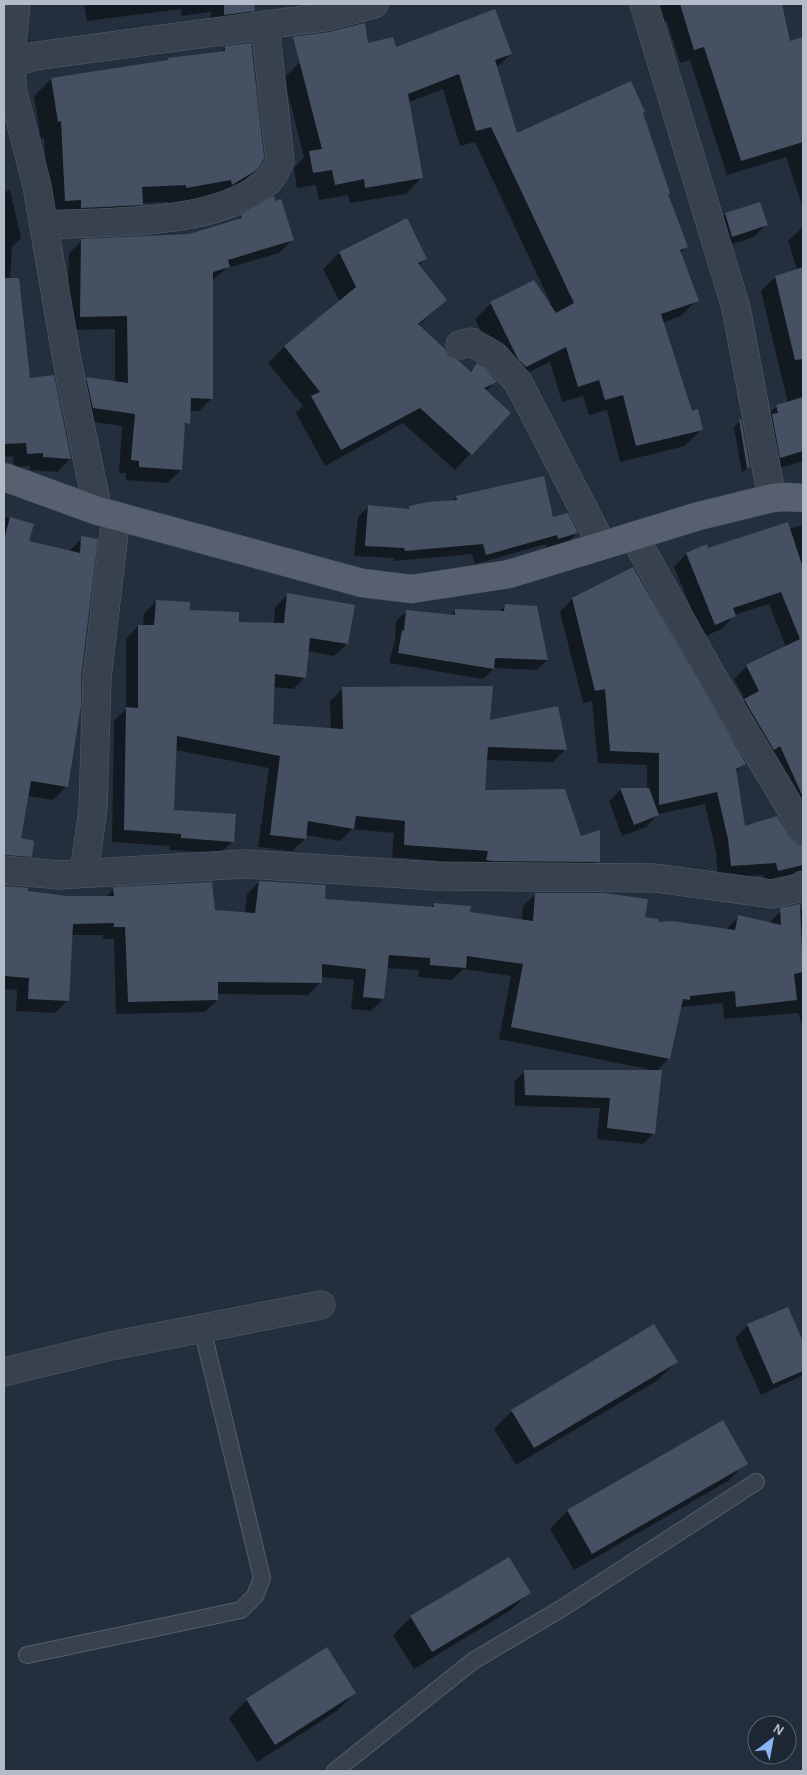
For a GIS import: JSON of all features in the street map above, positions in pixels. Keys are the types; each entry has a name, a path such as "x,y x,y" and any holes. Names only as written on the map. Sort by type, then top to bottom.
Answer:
{"main road":[{"path":"4,477 107,514 362,583 412,589 509,574 699,516 791,495"}],"street":[{"path":"16,4 10,63 13,92 35,177 68,366 107,514 96,678 93,809 84,873"},
{"path":"10,63 36,56 324,17 374,4"},
{"path":"644,4 791,495"},
{"path":"44,226 183,217 242,198 270,180 280,161 265,25"},
{"path":"460,344 471,342 494,355 518,382 602,546"},
{"path":"634,536 712,678 803,829"},
{"path":"4,870 59,875 244,864 436,876 655,878 772,894 799,888 803,885"},
{"path":"4,1372 111,1346 321,1305"}],"lane":[{"path":"28,1655 241,1610 255,1596 262,1578 202,1328"},
{"path":"335,1771 473,1661 564,1607 756,1482"}],"building":[{"path":"224,4 254,4 255,11 224,15"},
{"path":"680,4 782,4 790,41 803,37 803,142 741,161 704,47 694,50"},
{"path":"495,9 512,54 495,60 517,133 631,81 645,112 643,113 670,193 668,194 688,247 680,250 699,301 661,314 692,411 698,409 703,430 636,446 623,395 605,400 599,380 578,387 566,347 526,367 518,359 490,302 534,280 556,313 574,303 491,127 476,131 459,74 408,94 423,178 365,188 364,179 335,185 332,170 313,173 309,151 322,149 293,37 329,32 365,23 368,43 393,37 396,47"},
{"path":"251,43 264,158 258,169 232,185 231,180 186,188 186,185 142,187 143,205 81,208 81,200 65,201 61,121 58,122 51,78 168,60 168,58 225,51 225,46"},
{"path":"274,196 275,201 281,199 294,240 228,260 230,267 213,272 213,399 191,398 190,424 185,423 182,470 139,467 139,461 131,460 135,414 93,408 86,377 128,383 127,316 80,317 81,239 189,234 242,218 241,215"},
{"path":"760,202 768,225 732,237 725,213"},
{"path":"407,218 427,259 418,263 447,300 418,324 445,349 449,356 458,360 471,372 477,363 484,367 497,382 484,388 511,413 472,455 420,408 341,450 311,396 320,392 284,346 356,287 339,252"},
{"path":"803,267 803,359 795,360 775,276"},
{"path":"4,278 19,278 30,378 54,375 71,459 43,457 43,453 27,454 26,443 4,444"},
{"path":"803,397 803,451 780,458 772,414 778,413 776,405"},
{"path":"739,419 741,419 750,467 747,468"},
{"path":"544,476 553,517 568,513 578,533 558,539 557,535 486,555 483,544 405,551 404,548 365,546 368,505 409,509 409,506 428,502 457,500 456,496"},
{"path":"10,517 34,524 29,541 80,553 81,536 98,539 81,676 81,705 68,787 31,781 21,838 34,841 32,857 4,855 4,540"},
{"path":"788,522 803,568 803,797 780,746 774,750 744,699 759,691 746,665 800,639 781,592 733,608 736,616 715,625 686,553 707,544 708,548"},
{"path":"633,567 746,764 736,769 745,826 777,816 790,837 796,843 803,845 803,865 778,871 776,863 731,866 728,839 717,792 659,805 659,753 610,751 605,689 595,691 572,598"},
{"path":"287,593 355,605 348,644 310,638 306,678 275,674 273,724 343,729 342,687 493,686 490,720 558,706 567,750 488,747 485,790 565,789 581,836 600,830 600,862 493,861 486,860 488,851 404,845 405,821 356,816 354,829 308,821 306,839 270,835 280,756 177,736 174,810 236,814 234,842 181,838 181,834 124,830 126,707 138,708 138,625 154,625 156,600 190,602 190,610 239,612 239,622 284,623"},
{"path":"505,604 537,606 548,660 495,658 494,669 398,653 402,630 404,631 406,610 455,615 455,609 504,611"},
{"path":"620,788 649,788 659,815 634,825"},
{"path":"259,881 326,885 325,899 434,907 434,903 471,906 470,912 533,921 535,893 603,893 648,899 645,917 658,919 659,922 672,921 735,930 738,915 781,925 780,908 800,904 803,972 794,974 797,1000 736,1007 735,991 690,996 690,1000 683,999 670,1059 511,1027 523,964 467,956 466,968 430,965 430,958 389,955 384,999 363,997 366,969 322,964 322,983 218,982 218,1000 128,1002 125,927 114,927 114,923 73,924 69,1001 28,999 29,978 4,976 4,886 28,888 28,891 67,896 114,896 113,887 212,882 215,910 255,913"},
{"path":"524,1070 662,1070 655,1134 607,1128 610,1098 525,1095"},
{"path":"788,1307 803,1341 803,1371 773,1384 747,1324"},
{"path":"654,1324 678,1362 534,1448 511,1410"},
{"path":"723,1420 748,1464 592,1554 567,1510"},
{"path":"509,1557 531,1593 432,1652 410,1616"},
{"path":"327,1647 356,1693 275,1745 246,1699"}]}
